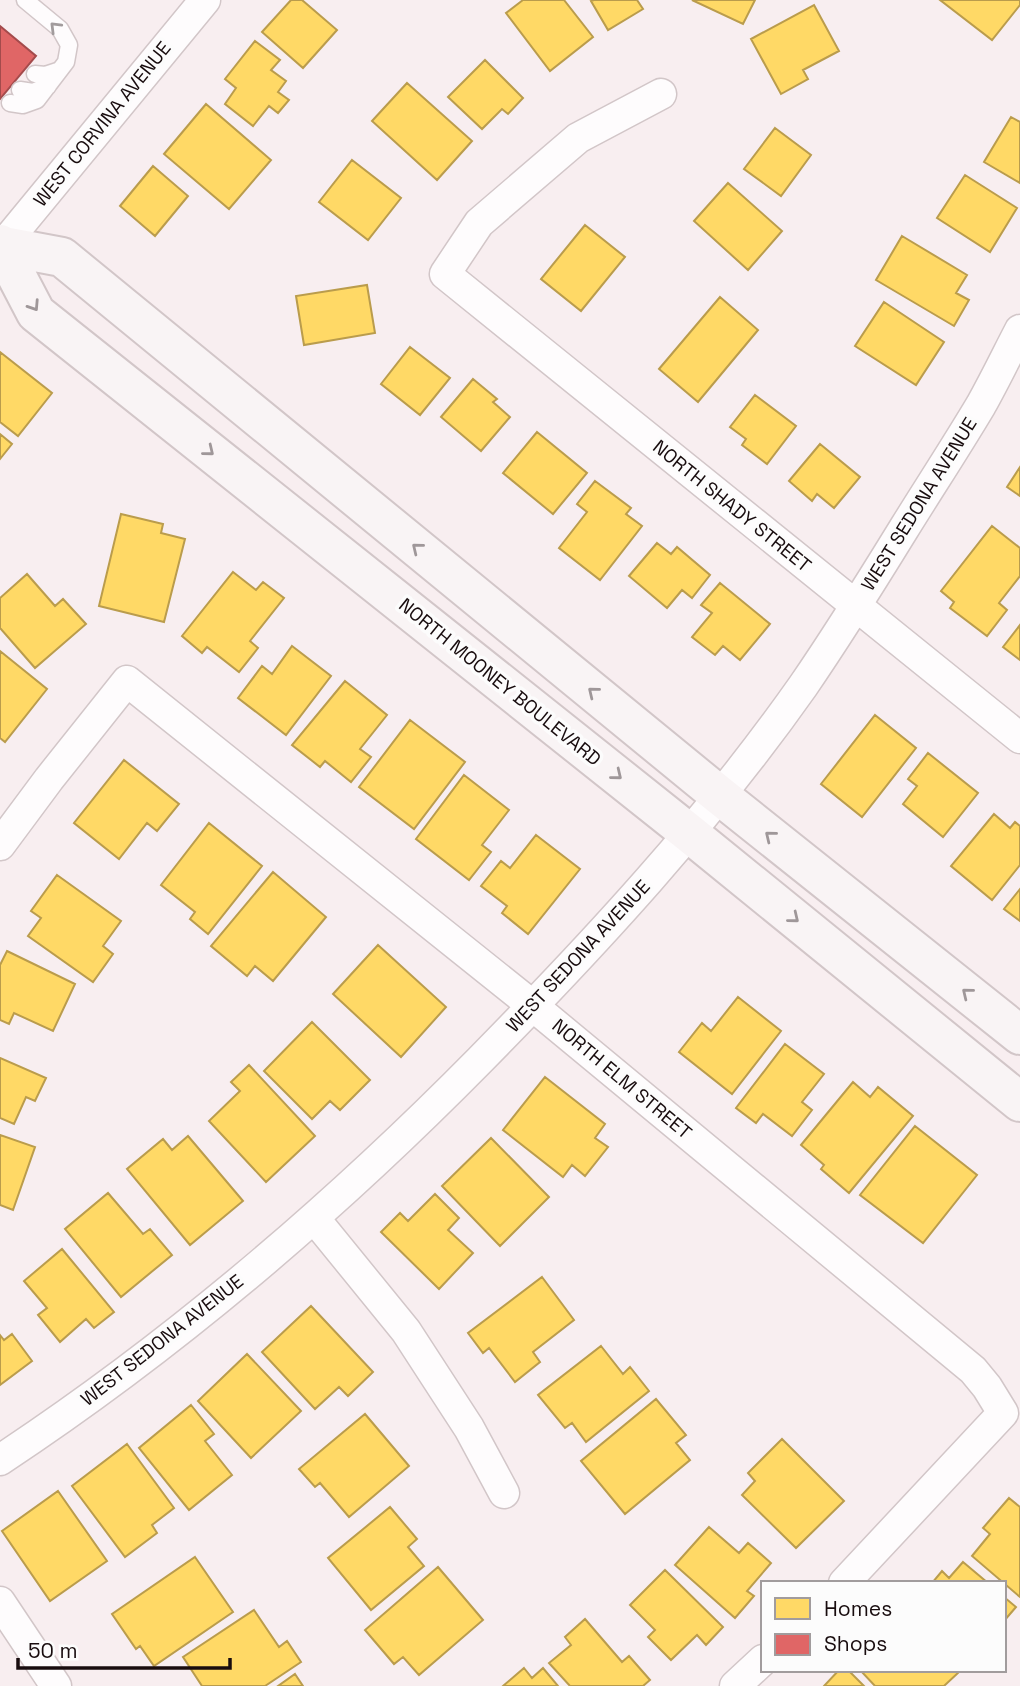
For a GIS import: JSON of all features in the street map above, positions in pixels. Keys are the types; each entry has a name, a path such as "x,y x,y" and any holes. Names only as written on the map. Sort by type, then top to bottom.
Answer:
{"street":[{"name":"WEST CORVINA AVENUE","path":"1,246 205,0"},
{"name":"NORTH SHADY STREET","path":"661,94 578,138 480,223 445,274 1020,738"},
{"path":"1,246 62,257 719,795 1020,1035"},
{"name":"NORTH MOONEY BOULEVARD","path":"1,246 36,313 689,833 1020,1102"},
{"name":"WEST SEDONA AVENUE","path":"0,1460 82,1403 236,1284 314,1218 436,1104 599,935 689,833 802,687 856,606 981,405 1020,330"},
{"name":"NORTH ELM STREET","path":"0,845 127,681 533,1006 972,1370 987,1387 1003,1413 846,1581"},
{"path":"314,1218 406,1331 469,1428 504,1493"},
{"path":"0,1602 56,1686"},
{"path":"735,1686 761,1662"}],"lane":[{"path":"15,96 23,105 37,100 66,62 69,45 60,29 25,0"},
{"path":"35,74 45,75 60,70"}],"building: Homes":[{"path":"291,0 302,0 337,30 303,68 262,32"},
{"path":"523,0 564,0 593,37 550,71 506,13"},
{"path":"637,0 643,9 608,30 591,1"},
{"path":"692,0 755,0 743,24"},
{"path":"940,0 1020,0 1020,5 992,40"},
{"path":"814,5 839,51 803,70 808,79 781,94 751,39"},
{"path":"255,41 280,60 271,70 286,81 278,92 289,100 278,113 269,106 253,126 225,104 236,88 225,79"},
{"path":"485,60 523,98 508,114 502,109 482,129 448,97"},
{"path":"407,83 472,141 437,180 372,121"},
{"path":"206,104 271,160 229,209 164,154"},
{"path":"1011,117 1020,122 1020,183 984,162"},
{"path":"775,128 811,155 781,196 744,169"},
{"path":"352,160 401,198 368,240 319,202"},
{"path":"153,166 188,196 155,236 120,206"},
{"path":"965,175 1017,208 990,252 937,218"},
{"path":"728,183 782,231 748,270 694,221"},
{"path":"585,225 625,257 581,311 541,279"},
{"path":"902,236 967,275 956,293 969,300 954,326 876,280"},
{"path":"367,285 375,333 304,345 296,296"},
{"path":"720,297 758,330 698,402 659,369"},
{"path":"884,302 944,342 916,385 855,346"},
{"path":"410,347 450,378 420,415 381,384"},
{"path":"0,352 52,393 18,436 0,422"},
{"path":"473,379 497,399 493,402 510,417 481,451 441,417"},
{"path":"755,395 796,426 767,464 742,445 746,439 730,427"},
{"path":"537,432 587,473 553,514 503,473"},
{"path":"0,434 12,444 0,459"},
{"path":"820,444 860,477 834,508 817,494 812,501 789,481"},
{"path":"1020,467 1020,496 1007,487"},
{"path":"595,481 631,508 626,514 642,526 600,580 559,548 587,512 577,504"},
{"path":"121,514 163,524 161,533 185,539 164,622 99,606"},
{"path":"992,526 1020,548 1020,576 999,603 1007,610 987,636 950,608 954,602 941,591"},
{"path":"657,543 671,554 677,547 710,575 692,598 682,590 667,608 629,576"},
{"path":"233,572 256,590 263,582 284,598 250,641 258,648 239,672 207,647 202,653 182,636"},
{"path":"27,574 55,606 63,599 86,624 35,668 0,628 0,598"},
{"path":"720,583 770,624 740,660 723,646 715,655 692,637 712,613 701,605"},
{"path":"1020,625 1020,660 1003,647"},
{"path":"292,646 331,676 286,735 238,698 262,666 272,674"},
{"path":"0,651 47,689 5,742 0,738"},
{"path":"345,681 387,715 360,749 371,757 351,782 325,761 320,767 292,745"},
{"path":"875,715 916,748 862,817 821,784"},
{"path":"410,720 465,762 414,829 359,787"},
{"path":"928,753 978,793 943,837 903,804 917,786 908,779"},
{"path":"124,760 179,804 157,831 147,823 119,859 74,823"},
{"path":"464,775 509,810 482,845 491,852 469,880 416,839"},
{"path":"994,814 1010,828 1015,822 1020,826 1020,865 992,900 951,866"},
{"path":"209,823 262,866 208,934 190,919 195,912 161,885"},
{"path":"536,835 580,869 528,934 502,913 507,906 481,886 501,861 510,868"},
{"path":"273,872 326,917 273,981 255,966 247,976 211,946"},
{"path":"57,875 121,921 103,946 113,954 93,982 28,936 41,918 31,911"},
{"path":"1020,889 1020,921 1004,909"},
{"path":"378,945 446,1007 401,1057 333,994"},
{"path":"7,951 75,984 53,1031 14,1013 9,1024 0,1020 0,965"},
{"path":"738,997 781,1031 732,1094 679,1052 702,1023 711,1031"},
{"path":"312,1022 370,1080 340,1110 330,1101 312,1119 264,1071"},
{"path":"785,1044 824,1074 802,1102 812,1110 792,1136 763,1114 756,1123 736,1108"},
{"path":"0,1058 46,1078 35,1101 26,1097 14,1124 0,1118"},
{"path":"249,1065 315,1136 266,1182 209,1121 240,1091 231,1082"},
{"path":"545,1077 605,1124 595,1138 608,1147 585,1176 572,1165 563,1177 503,1130"},
{"path":"853,1082 870,1097 878,1087 913,1116 849,1193 821,1169 824,1165 801,1145"},
{"path":"915,1126 977,1175 923,1243 860,1195"},
{"path":"0,1135 35,1147 13,1210 0,1205"},
{"path":"188,1136 243,1201 190,1245 127,1169 163,1139 172,1150"},
{"path":"491,1138 549,1197 500,1246 442,1186"},
{"path":"108,1193 143,1234 150,1229 172,1255 121,1297 65,1229"},
{"path":"435,1194 459,1218 448,1230 473,1253 439,1289 381,1232 400,1213 408,1221"},
{"path":"62,1249 114,1312 94,1328 86,1319 60,1342 38,1315 47,1308 24,1281"},
{"path":"542,1277 574,1320 533,1352 540,1362 515,1382 489,1348 483,1353 468,1333"},
{"path":"311,1306 373,1372 348,1396 339,1387 315,1409 262,1352"},
{"path":"12,1334 32,1361 0,1385 0,1335 4,1340"},
{"path":"601,1346 623,1374 630,1367 649,1391 586,1442 572,1423 565,1428 538,1395"},
{"path":"247,1354 301,1411 251,1458 198,1401"},
{"path":"656,1399 686,1435 676,1443 690,1460 625,1514 581,1461"},
{"path":"191,1405 214,1434 205,1441 232,1475 189,1510 139,1448"},
{"path":"365,1414 409,1466 349,1517 320,1483 315,1487 299,1469"},
{"path":"782,1439 844,1501 796,1548 742,1495 755,1481 748,1473"},
{"path":"127,1444 174,1508 152,1525 157,1533 125,1557 72,1486"},
{"path":"58,1491 107,1561 50,1601 2,1531"},
{"path":"1009,1498 1020,1507 1020,1597 1006,1585 1006,1581 1001,1581 972,1556 990,1534 983,1528"},
{"path":"390,1507 417,1539 408,1547 424,1566 371,1610 328,1558"},
{"path":"709,1527 739,1553 748,1543 771,1563 747,1591 754,1596 735,1618 675,1565"},
{"path":"195,1557 233,1612 154,1666 140,1646 136,1649 112,1614"},
{"path":"963,1562 986,1581 934,1581 942,1571 949,1578"},
{"path":"438,1567 483,1620 419,1675 403,1657 394,1664 365,1630"},
{"path":"665,1570 723,1627 706,1645 697,1635 671,1660 648,1637 655,1630 630,1605"},
{"path":"1006,1599 1016,1607 1006,1619"},
{"path":"254,1610 279,1647 287,1641 301,1662 265,1686 202,1686 183,1657"},
{"path":"585,1619 622,1662 629,1656 650,1680 643,1686 570,1686 549,1663 571,1645 565,1637"},
{"path":"524,1668 532,1678 543,1668 558,1686 503,1686"},
{"path":"837,1672 850,1672 864,1686 824,1686"},
{"path":"862,1672 959,1672 944,1686 875,1686"},
{"path":"295,1674 303,1686 278,1686"}],"building: Shops":[{"path":"0,26 36,56 0,99"}]}
